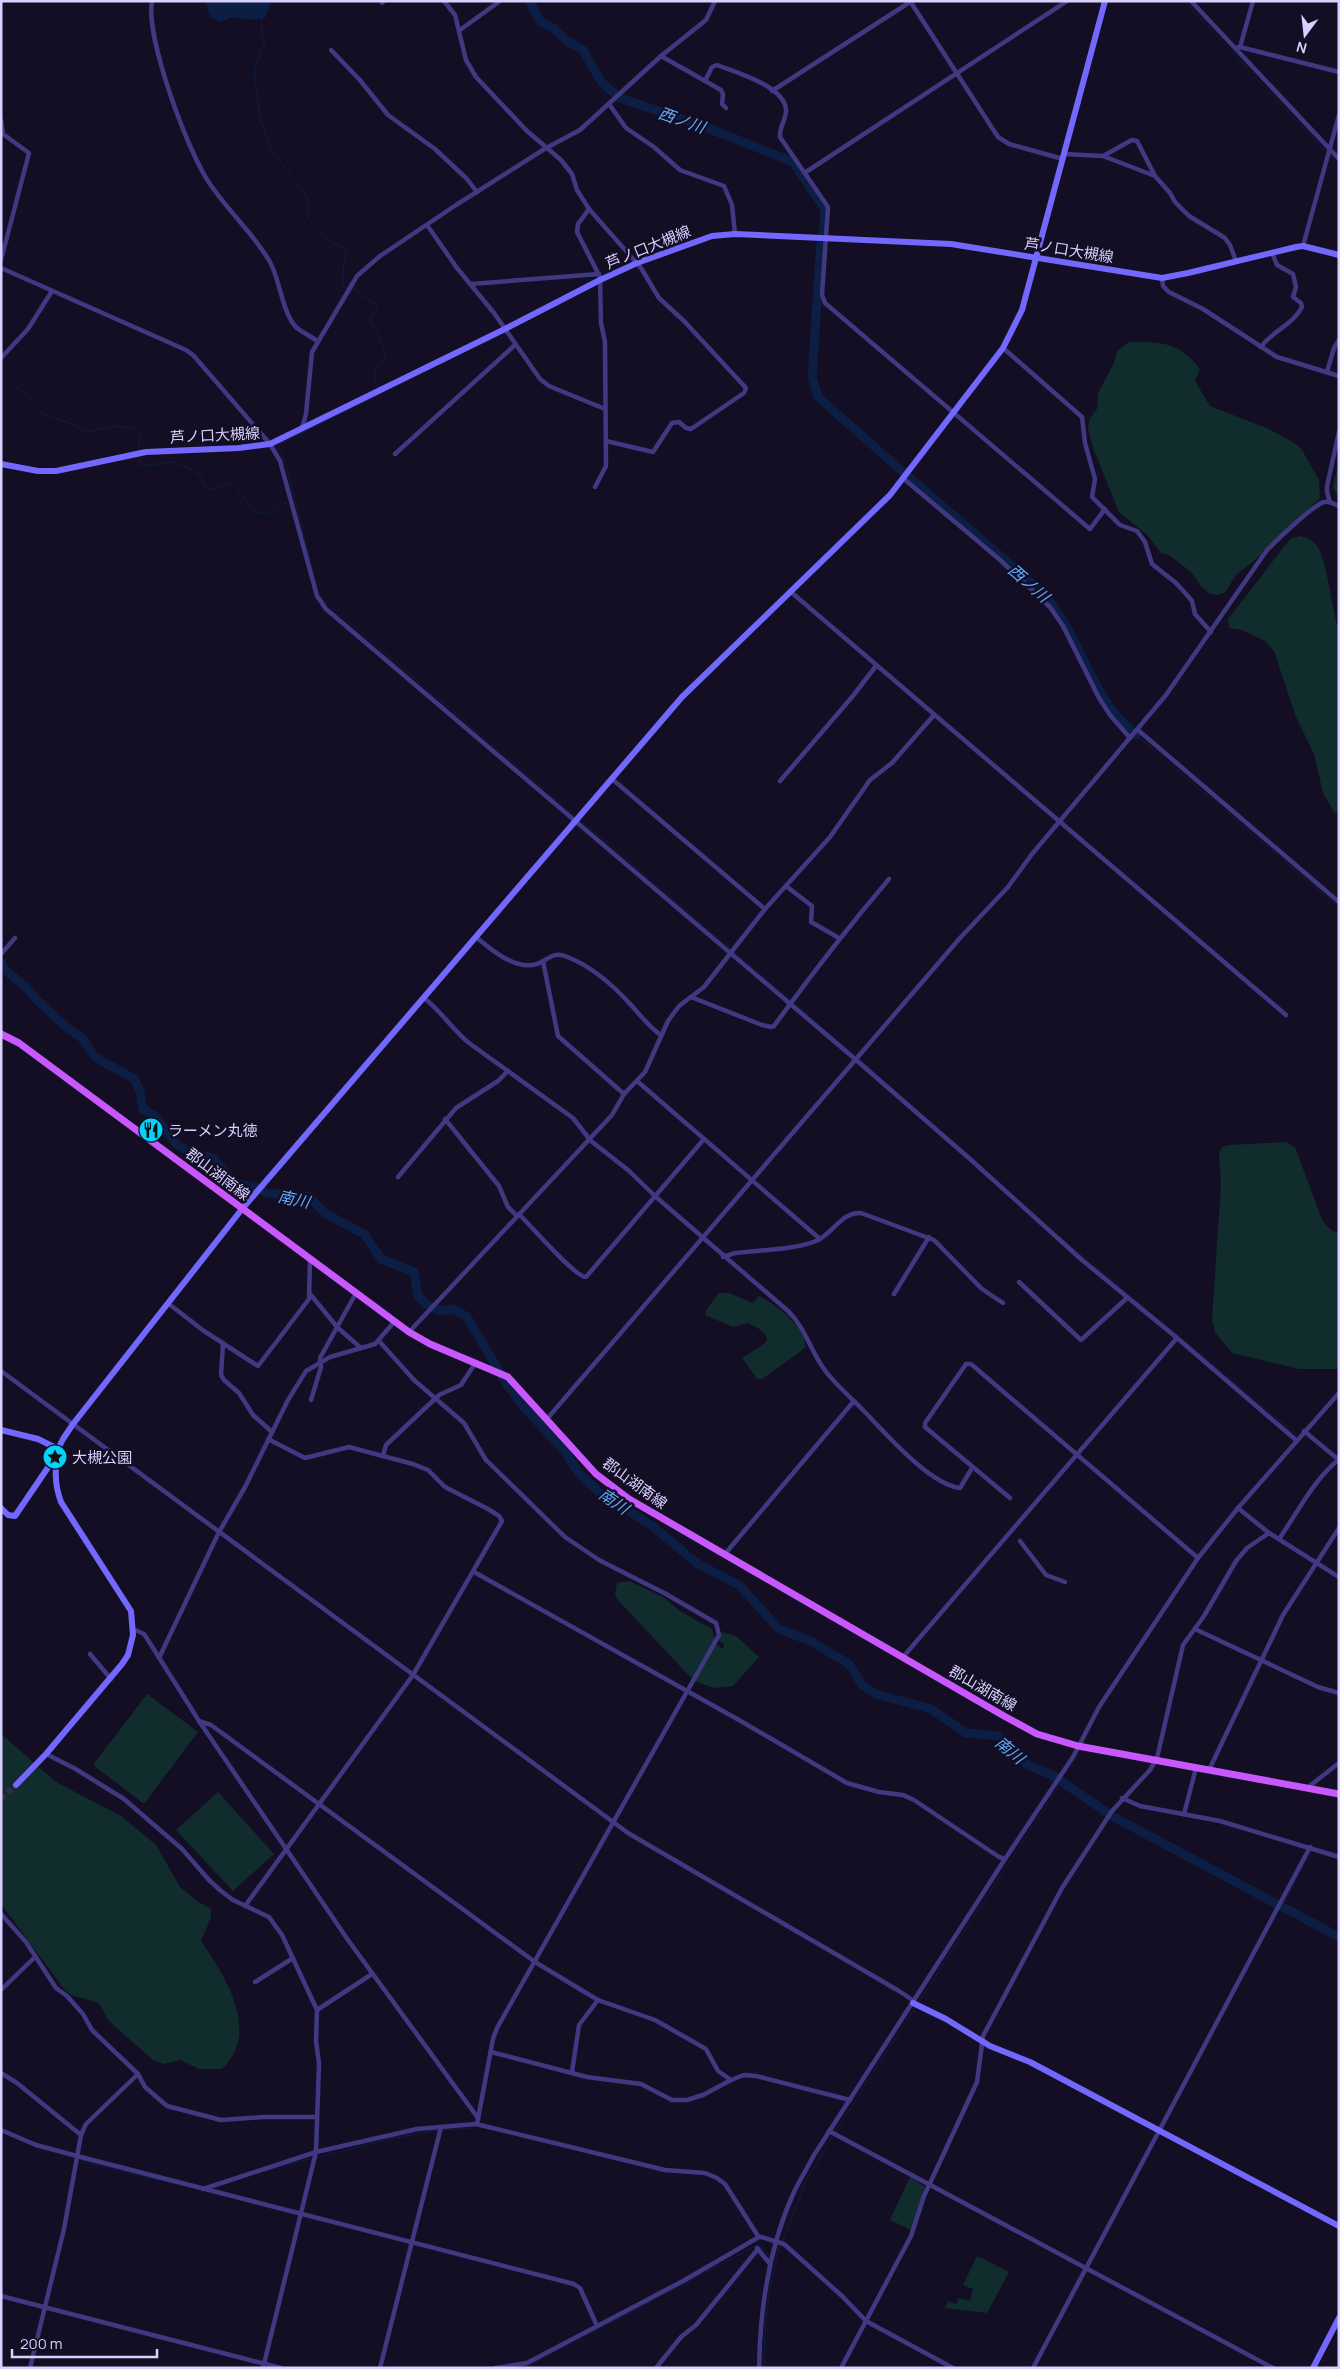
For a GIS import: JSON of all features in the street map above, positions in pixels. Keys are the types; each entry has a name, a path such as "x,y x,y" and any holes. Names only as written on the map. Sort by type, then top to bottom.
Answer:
{"main road":[{"name":"郡山湖南線","path":"1,1034 19,1044 409,1332 430,1344 508,1377 596,1474 614,1489 649,1512 1037,1734 1078,1746 1339,1794"}],"street":[{"path":"152,1 150,18 162,66 178,116 202,170 223,203 270,262 295,327 317,341"},
{"path":"444,1 453,11 460,30 466,60 476,77 515,119 572,174 577,190 589,208 637,264 659,298 684,321 746,389 690,429 679,422 672,423 653,452 606,441"},
{"path":"460,30 500,1"},
{"path":"302,429 306,414 309,362 317,341 357,276 380,256 477,192 546,148 580,130 661,56 706,20 715,1"},
{"path":"772,91 910,1 956,75 1003,141 1064,156 1103,156 1154,176"},
{"path":"806,172 1066,1"},
{"path":"1191,1 1238,48 1339,159"},
{"path":"1238,48 1252,1"},
{"path":"1,1508 8,1515 15,1516 52,1463 58,1449 74,1424 242,1209 682,697 890,495 1004,348 1022,310 1104,2"},
{"path":"1238,48 1339,72"},
{"path":"331,50 359,79 388,115 435,150 467,179 477,192"},
{"path":"661,56 721,90 723,93 722,104 726,108"},
{"path":"705,81 715,64 752,78 772,91 785,106 786,112 780,137 806,172 828,207 829,223 822,295 824,301 1090,529 1105,509"},
{"path":"609,104 626,128 654,147 680,170 724,186 732,205 735,234"},
{"path":"1303,246 1339,116"},
{"path":"1,120 3,134 29,153 1,260"},
{"path":"1103,156 1132,140 1137,140 1154,176 1184,212 1225,238 1236,261"},
{"path":"589,208 578,224 577,232 599,277 601,323 605,350 606,466 595,487"},
{"path":"427,225 439,244 505,329 535,374 544,383 605,409"},
{"name":"芦ノ口大槻線","path":"1,464 56,471 146,452 239,448 270,444 505,329 599,277 705,238 735,234 950,244 1162,278 1303,246 1339,256"},
{"path":"1261,347 1272,334 1290,324 1302,307 1301,303 1292,297 1296,287 1293,274 1277,265 1272,253"},
{"path":"1,268 186,350 197,359 270,444 282,466 309,570 317,596 322,603 855,1060 1126,1298 1177,1338 1296,1440"},
{"path":"471,284 599,277"},
{"path":"1162,278 1163,286 1169,292 1197,305 1277,357 1339,376"},
{"path":"1,358 28,330 52,291"},
{"path":"1327,372 1334,348 1339,340"},
{"path":"395,454 515,344"},
{"path":"1004,348 1082,418 1085,443 1095,479 1092,497 1120,525 1137,530 1152,564 1176,583 1188,596 1192,601 1195,614 1211,632"},
{"path":"1330,502 1327,492 1339,432"},
{"path":"904,479 992,553 1050,607 1063,626 1102,703 1134,734 1339,902"},
{"path":"546,1420 960,938 1008,887 1026,862 1171,689 1274,542 1320,504 1330,502 1339,506"},
{"path":"790,592 1286,1014"},
{"path":"780,781 876,666"},
{"path":"409,1332 612,1115 624,1094 646,1069 662,1035 679,1006 704,987 765,909 830,837 870,780 892,763 934,715"},
{"path":"612,780 765,909"},
{"path":"691,997 771,1028 813,976 840,938 889,879"},
{"path":"786,886 812,906 811,922 840,938"},
{"path":"476,937 498,955 516,962 531,965 553,955 564,955 595,973 622,995 662,1035"},
{"path":"1,954 15,938"},
{"path":"543,961 557,1034 624,1094"},
{"path":"424,998 441,1012 456,1033 573,1118 589,1138 628,1170 701,1238 799,1321 824,1370 888,1438 945,1483 960,1488 972,1468"},
{"path":"398,1177 456,1108 498,1081 508,1071"},
{"path":"637,1080 820,1239"},
{"path":"445,1119 498,1186 508,1207 550,1245 565,1263 585,1278 704,1139"},
{"path":"723,1257 820,1239 844,1219 857,1213 929,1237 944,1249 982,1289 1003,1303"},
{"path":"894,1294 929,1237"},
{"path":"169,1304 258,1366 310,1294 310,1260"},
{"path":"1019,1282 1082,1340 1126,1298"},
{"path":"311,1400 321,1367 320,1362 337,1326 356,1293"},
{"path":"310,1294 337,1326 361,1348"},
{"path":"159,1658 219,1532 245,1487 300,1379 309,1368 320,1362 379,1341 395,1321"},
{"path":"903,1657 1177,1338"},
{"path":"379,1341 414,1380 464,1422 486,1460 565,1537 599,1560 666,1594 716,1623 719,1635 497,2028 477,2121"},
{"path":"223,1343 221,1375 239,1393 253,1415 272,1432"},
{"path":"383,1456 386,1445 436,1398 461,1385 476,1362"},
{"path":"1010,1498 928,1431 925,1424 966,1364 971,1364 1198,1558"},
{"path":"1,1371 614,1823 642,1841 899,1990 913,2002 996,2049 1030,2062 1339,2226"},
{"path":"758,2368 760,2330 770,2264 780,2242 795,2190 832,2133 850,2100 1005,1858 1073,1757 1099,1707 1198,1558 1296,1440 1339,1393"},
{"path":"724,1555 854,1401"},
{"path":"1,1430 38,1440 58,1449"},
{"path":"1278,1539 1324,1472 1339,1460 1304,1431"},
{"path":"245,1906 287,1851 413,1675 502,1521 499,1516 445,1487 424,1468 367,1453 352,1447 344,1447 305,1458 268,1439"},
{"path":"16,1785 46,1754 111,1679 128,1655 133,1629 131,1611 61,1502 56,1488 54,1472 58,1449"},
{"path":"1238,1508 1269,1533 1339,1577"},
{"path":"1209,1770 1292,1598 1339,1528"},
{"path":"841,2368 911,2236 929,2185 976,2082 980,2068 983,2036 1062,1888 1112,1811 1122,1798 1150,1770 1155,1760 1165,1726 1183,1645 1195,1629 1236,1561 1247,1548 1269,1533"},
{"path":"1020,1541 1046,1575 1065,1582"},
{"path":"474,1572 846,1782 879,1792 908,1797 999,1857 1005,1858"},
{"path":"133,1629 145,1636 199,1721 287,1851 477,2121"},
{"path":"1195,1629 1318,1687 1339,1693"},
{"path":"90,1654 111,1679"},
{"path":"199,1721 212,1724 535,1962 598,2000 655,2020 706,2049 718,2071 731,2080"},
{"path":"46,1754 124,1799 182,1849 209,1880 233,1900 263,1913 272,1920 293,1958 317,2010 316,2041 319,2063 316,2152 263,2365"},
{"path":"1307,1788 1339,1763"},
{"path":"1184,1814 1196,1768"},
{"path":"1122,1798 1140,1806 1220,1821 1339,1857"},
{"path":"1033,2368 1310,1847"},
{"path":"1,1914 26,1942 56,1988 67,1996 92,2030 138,2074 144,2088 167,2106 216,2120 316,2117"},
{"path":"1,1990 35,1957"},
{"path":"255,1982 293,1958"},
{"path":"317,2010 372,1974"},
{"path":"572,2072 579,2025 598,2000"},
{"path":"491,2052 587,2076 641,2084 672,2100 687,2100 703,2096 744,2074 850,2100"},
{"path":"1,2073 17,2083 82,2135"},
{"path":"30,2368 64,2229 77,2156 86,2124 138,2074"},
{"path":"203,2188 316,2152 417,2129 477,2121 665,2170 695,2171 712,2175 724,2184 759,2237 780,2242 842,2296 866,2321 954,2368"},
{"path":"380,2368 442,2127"},
{"path":"1,2130 36,2145 574,2284 580,2288 597,2326"},
{"path":"832,2133 1273,2368"},
{"path":"495,2368 528,2365 753,2243 759,2237"},
{"path":"753,2243 770,2264"},
{"path":"656,2368 681,2337 696,2325 758,2249"},
{"path":"1,2296 46,2306 263,2365 281,2368"},
{"path":"1313,2368 1339,2318"}],"green space":[{"path":"1129,342 1160,343 1176,348 1184,353 1200,369 1195,381 1210,406 1269,429 1296,444 1302,450 1319,480 1320,498 1255,560 1237,574 1225,592 1218,595 1210,594 1201,586 1191,572 1169,555 1161,553 1147,535 1119,512 1093,448 1088,430 1089,420 1097,409 1098,393 1114,363 1117,351"},
{"path":"1339,460 1339,499 1333,487"},
{"path":"1301,536 1314,543 1321,553 1339,630 1339,813 1334,812 1323,793 1314,754 1296,717 1274,651 1265,641 1242,630 1229,628 1228,619 1290,539"},
{"path":"1285,1142 1295,1147 1323,1222 1332,1231 1339,1232 1339,1369 1299,1369 1232,1353 1215,1332 1212,1319 1221,1185 1219,1154 1222,1147 1228,1145"},
{"path":"719,1293 729,1293 753,1303 759,1296 766,1300 782,1311 796,1325 802,1333 805,1348 762,1379 757,1379 742,1358 764,1344 767,1340 766,1335 748,1323 733,1327 705,1315 706,1310"},
{"path":"629,1581 663,1597 680,1611 712,1629 716,1643 721,1648 724,1647 724,1644 718,1640 722,1632 736,1636 759,1657 733,1686 714,1688 694,1681 618,1600 615,1595 617,1583"},
{"path":"147,1694 198,1732 144,1804 93,1765"},
{"path":"1,1734 56,1782 121,1816 156,1845 180,1887 197,1901 211,1909 211,1917 201,1941 229,1988 236,2005 239,2022 239,2038 233,2054 222,2069 199,2069 180,2060 164,2064 153,2060 109,2021 99,2003 71,1995 64,1989 1,1904"},
{"path":"218,1792 274,1854 233,1891 176,1830"},
{"path":"910,2177 925,2187 911,2230 890,2220"},
{"path":"977,2256 1009,2272 987,2313 945,2308 948,2301 956,2304 959,2298 970,2301 973,2289 963,2285"}],"water":[{"path":"205,1 272,1 265,18 256,20 232,17 221,22 210,17"}],"waterway":[{"name":"西ノ川","path":"529,1 541,22 553,28 567,41 583,50 602,83 620,98 700,125 793,162 824,208 825,221 822,237"},
{"path":"1184,1 1326,152"},
{"path":"261,18 262,36 265,41 254,70 260,117 271,150 308,197 308,218 332,243 346,248 343,277 344,288 348,288"},
{"path":"1329,155 1339,165"},
{"name":"西ノ川","path":"821,242 812,377 818,397 903,472"},
{"path":"352,288 378,306 370,320 379,335 386,356 385,360 375,369 374,378 378,388"},
{"path":"1,375 25,393 41,413 72,424 85,432 122,426 135,430 141,435 138,450"},
{"path":"317,589 287,468 278,448 280,444 378,395"},
{"path":"139,457 140,466 173,462 185,466 199,474 206,487 211,490 233,483 251,507 262,513 278,508 289,500"},
{"name":"西ノ川","path":"910,478 1042,592 1067,627 1107,703 1120,720 1136,735"},
{"path":"318,593 322,599 575,816"},
{"path":"1136,735 1339,907"},
{"path":"580,820 731,949"},
{"path":"734,952 790,1000"},
{"name":"南川","path":"1,962 5,970 26,987 66,1027 82,1038 95,1057 134,1079 140,1091 143,1109 156,1117 176,1144 193,1154 213,1158 235,1183 255,1187 267,1193 308,1196 326,1214 364,1234 381,1259 414,1272 418,1296 426,1304 441,1311 454,1309 467,1317 506,1383 522,1405 566,1453 578,1472 599,1492 651,1525 698,1564 739,1585 779,1629 811,1641 849,1664 862,1685 876,1694 931,1709 966,1733 998,1736 1028,1765 1052,1775 1112,1816 1339,1937"},
{"path":"793,1002 856,1057"},
{"path":"859,1059 1006,1189"},
{"path":"1061,1238 1298,1436"},
{"path":"918,2003 1062,1781"},
{"path":"1313,1847 1339,1854"},
{"path":"1282,1907 1311,1851"},
{"path":"835,2132 915,2008"},
{"path":"443,2130 472,2128"},
{"path":"316,2158 393,2138 439,2130"},
{"path":"782,2242 806,2181 833,2135"},
{"path":"76,2151 77,2143"},
{"path":"81,2158 84,2162 202,2190"},
{"path":"265,2171 312,2158"},
{"path":"517,2368 534,2363 759,2244 771,2259"},
{"path":"764,2368 765,2336 772,2275 780,2245"}],"tunnel":[{"path":"1,1799 16,1785"}],"place":[{"name":"ラーメン丸徳","path":"151,1130"},
{"name":"大槻公園","path":"55,1457"}]}
